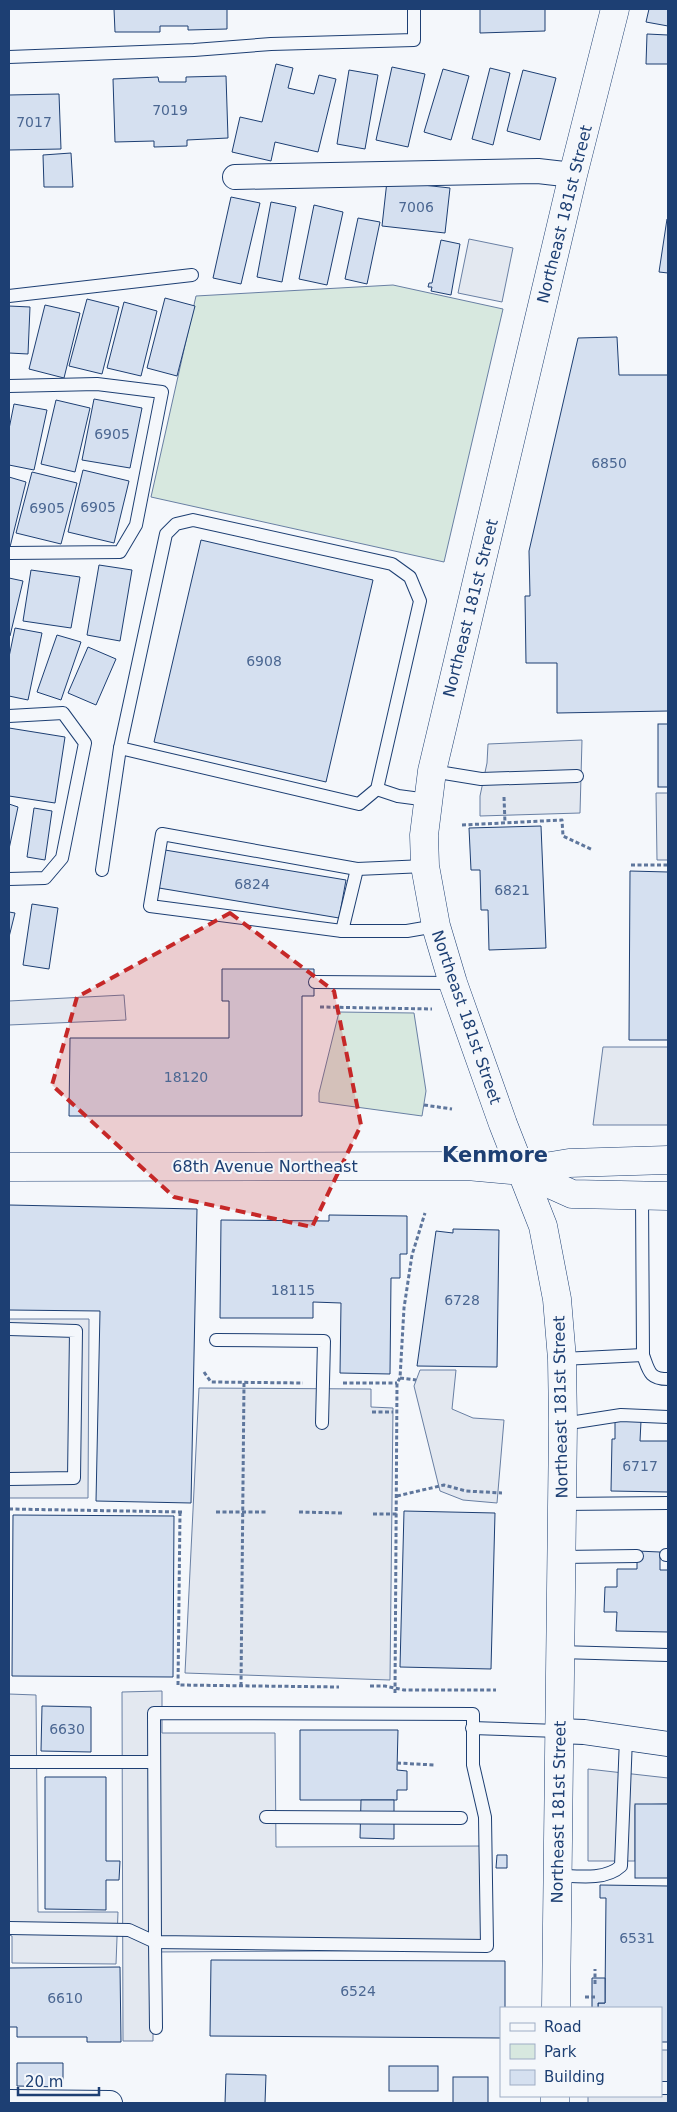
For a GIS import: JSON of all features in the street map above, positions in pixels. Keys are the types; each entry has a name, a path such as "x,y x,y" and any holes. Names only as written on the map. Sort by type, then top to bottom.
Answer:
{"street":[{"name":"Northeast 181st Street","path":"556,2007 556,1875 563,1424 562,1358 557,1299 544,1226 520,1171 453,983 436,926 425,866 424,835 432,771 573,175 615,9"},
{"path":"235,177 538,171 573,175"},
{"name":"68th Avenue Northeast","path":"9,1167 467,1166 520,1171 569,1163 668,1160"},
{"name":"68th Avenue Northeast","path":"520,1171 572,1194 655,1196"},
{"path":"558,1731 584,1732 668,1744"},
{"path":"9,2102 110,2103"}],"lane":[{"path":"9,57 194,50 271,44 414,40 414,9"},
{"path":"9,296 192,275"},
{"path":"9,386 97,384 162,392 136,525 120,552 9,553"},
{"path":"102,870 120,748 166,534 176,524 193,520 392,564 410,577 420,601 377,789 359,804 120,748"},
{"path":"9,716 63,713 85,743 62,858 45,878 9,879"},
{"path":"432,771 480,779 577,776"},
{"path":"377,789 398,796 428,800"},
{"path":"425,866 356,869 162,834 150,906 342,931 407,931 436,926"},
{"path":"342,931 356,869"},
{"path":"315,982 453,983"},
{"path":"655,1196 643,1355 653,1377 668,1379"},
{"path":"9,1329 76,1331 74,1478 9,1479"},
{"path":"216,1340 324,1341 322,1423"},
{"path":"562,1358 643,1355"},
{"path":"563,1424 621,1415 668,1418"},
{"path":"561,1504 668,1503"},
{"path":"561,1557 637,1556"},
{"path":"559,1652 668,1655"},
{"path":"9,1928 129,1930 155,1942 486,1946 485,1817 473,1765 473,1714 154,1713 155,1942 156,2028"},
{"path":"472,1728 558,1731"},
{"path":"556,1875 604,1874 615,1872 622,1866 626,1738"},
{"path":"9,1762 154,1762"},
{"path":"266,1817 461,1818"}],"path":[{"path":"504,798 505,823"},
{"path":"462,825 562,820 563,836 592,850"},
{"path":"631,865 668,865"},
{"path":"320,1008 432,1009"},
{"path":"424,1105 452,1109"},
{"path":"395,1693 397,1383 400,1378 404,1308 412,1255 425,1213"},
{"path":"204,1372 211,1382 310,1383"},
{"path":"400,1378 416,1380"},
{"path":"241,1686 244,1383"},
{"path":"338,1383 397,1383"},
{"path":"372,1412 393,1412"},
{"path":"397,1496 444,1485 466,1491 502,1494"},
{"path":"9,1509 182,1512 178,1685 339,1687"},
{"path":"216,1512 268,1512"},
{"path":"299,1512 343,1513"},
{"path":"373,1514 397,1514"},
{"path":"370,1686 404,1690 496,1690"},
{"path":"397,1763 434,1765"},
{"path":"595,1969 595,1984"},
{"path":"585,1997 595,1996"}],"highlighted area":[{"path":"230,913 334,991 361,1125 312,1227 174,1197 52,1085 77,997"}],"green space":[{"path":"393,285 503,309 444,562 151,497 196,296"},
{"path":"339,1012 414,1013 426,1091 422,1116 319,1102 319,1093"}],"shaded area":[{"path":"469,239 513,248 502,302 458,293"},
{"path":"582,740 580,813 480,816 480,796 487,763 488,744"},
{"path":"656,793 668,793 668,860 657,860"},
{"path":"124,995 126,1020 9,1025 9,1001"},
{"path":"603,1047 668,1047 668,1125 593,1125"},
{"path":"9,1319 89,1319 88,1498 9,1498"},
{"path":"420,1370 456,1370 452,1409 473,1418 504,1420 497,1503 463,1500 440,1491 414,1386"},
{"path":"199,1388 371,1389 371,1407 393,1408 390,1680 185,1673"},
{"path":"162,1691 162,1733 275,1733 276,1847 483,1846 484,1950 153,1952 153,2041 123,2041 122,1692"},
{"path":"9,1694 36,1695 38,1912 118,1912 116,1964 12,1963 12,1936 9,1935"},
{"path":"588,1769 668,1778 668,1804 635,1805 635,1861 588,1861"},
{"path":"662,2050 668,2050 668,2103 588,2103 588,2097 662,2097"}],"building":[{"path":"114,9 227,9 227,29 188,30 188,26 160,26 160,32 115,32"},
{"path":"480,9 545,9 545,31 480,33"},
{"path":"649,9 668,9 668,26 646,22"},
{"path":"647,34 668,35 668,64 646,64"},
{"path":"276,64 293,68 288,88 314,94 319,75 336,79 318,152 275,142 271,161 232,152 240,117 262,122"},
{"path":"392,67 425,74 408,147 376,140"},
{"path":"490,68 510,73 493,145 472,139"},
{"path":"443,69 469,76 451,140 424,132"},
{"path":"349,70 378,75 365,149 337,144"},
{"path":"523,70 556,78 540,140 507,131"},
{"path":"226,76 228,138 187,140 187,146 154,147 154,141 115,142 113,79 158,77 159,82 186,82 186,77"},
{"path":"59,94 61,149 9,150 9,95"},
{"path":"71,153 73,187 44,187 43,155"},
{"path":"387,181 450,188 445,233 382,226"},
{"path":"231,197 260,203 241,284 213,278"},
{"path":"271,202 296,207 282,282 257,277"},
{"path":"314,205 343,212 327,285 299,279"},
{"path":"358,218 380,222 367,284 345,279"},
{"path":"668,219 668,273 659,272"},
{"path":"441,240 460,244 451,295 431,291 432,287 428,287 429,283 432,283"},
{"path":"165,298 195,306 177,376 147,368"},
{"path":"87,299 119,307 102,374 69,366"},
{"path":"124,302 157,311 141,376 107,368"},
{"path":"45,305 80,313 64,378 29,369"},
{"path":"9,306 30,307 28,354 9,353"},
{"path":"617,337 619,375 668,375 668,711 557,713 557,663 526,663 525,596 530,596 529,551 578,338"},
{"path":"94,399 142,408 130,468 82,460"},
{"path":"56,400 90,408 75,472 41,464"},
{"path":"14,404 47,410 34,470 9,465 9,429"},
{"path":"83,470 129,481 114,543 68,532"},
{"path":"32,472 77,483 61,544 16,533"},
{"path":"9,477 26,482 10,547 9,547"},
{"path":"201,540 373,580 326,782 154,742"},
{"path":"99,565 132,570 120,641 87,635"},
{"path":"31,570 80,577 71,628 23,621"},
{"path":"9,578 23,581 10,636 9,636"},
{"path":"15,628 42,633 28,700 9,696 9,657"},
{"path":"57,635 81,642 61,700 37,692"},
{"path":"88,647 116,659 96,705 68,693"},
{"path":"658,724 668,724 668,787 658,787"},
{"path":"9,728 65,737 55,803 9,796"},
{"path":"9,804 18,807 9,849"},
{"path":"34,808 52,811 45,860 27,857"},
{"path":"541,826 546,948 489,950 488,910 481,910 480,870 471,870 469,828"},
{"path":"165,850 346,880 339,918 159,888"},
{"path":"630,871 668,872 668,1040 629,1040"},
{"path":"32,904 58,908 49,969 23,965"},
{"path":"9,912 15,913 9,937"},
{"path":"222,969 314,969 314,996 302,996 302,1116 69,1116 70,1038 229,1038 229,1001 222,1001"},
{"path":"9,1205 197,1209 191,1503 96,1501 100,1311 9,1310"},
{"path":"329,1215 407,1216 407,1254 400,1254 400,1278 391,1278 390,1374 340,1373 341,1303 313,1302 313,1318 220,1318 221,1220 329,1221"},
{"path":"453,1229 499,1230 497,1367 417,1366 436,1231 453,1233"},
{"path":"615,1420 641,1421 640,1441 668,1441 668,1492 611,1491 612,1439 615,1439"},
{"path":"404,1511 495,1513 491,1669 400,1667"},
{"path":"13,1515 174,1516 173,1677 12,1676"},
{"path":"637,1551 660,1552 660,1570 668,1570 668,1632 616,1631 617,1612 604,1612 605,1587 617,1587 617,1569 637,1569"},
{"path":"42,1706 91,1707 91,1752 41,1751"},
{"path":"300,1730 398,1730 397,1770 407,1771 407,1790 397,1790 397,1800 300,1800"},
{"path":"45,1777 106,1777 106,1861 120,1861 119,1880 106,1880 106,1910 45,1909"},
{"path":"361,1800 394,1800 394,1839 360,1838"},
{"path":"635,1804 668,1804 668,1878 635,1878"},
{"path":"497,1855 507,1855 507,1868 496,1868"},
{"path":"600,1885 668,1886 668,2042 662,2042 662,2007 598,2007 598,2003 605,2003 606,1898 600,1898"},
{"path":"211,1960 505,1961 505,2007 500,2007 500,2038 210,2036"},
{"path":"120,1967 121,2042 87,2042 87,2037 17,2037 17,2027 9,2027 9,1968"},
{"path":"592,1978 605,1978 605,2003 598,2003 598,2007 592,2007"},
{"path":"17,2063 63,2063 63,2087 17,2086"},
{"path":"389,2066 438,2066 438,2091 389,2091"},
{"path":"226,2074 266,2075 265,2103 225,2103"},
{"path":"453,2077 488,2077 488,2103 453,2103"}],"district":[{"name":"Kenmore","path":"495,1155"}]}
